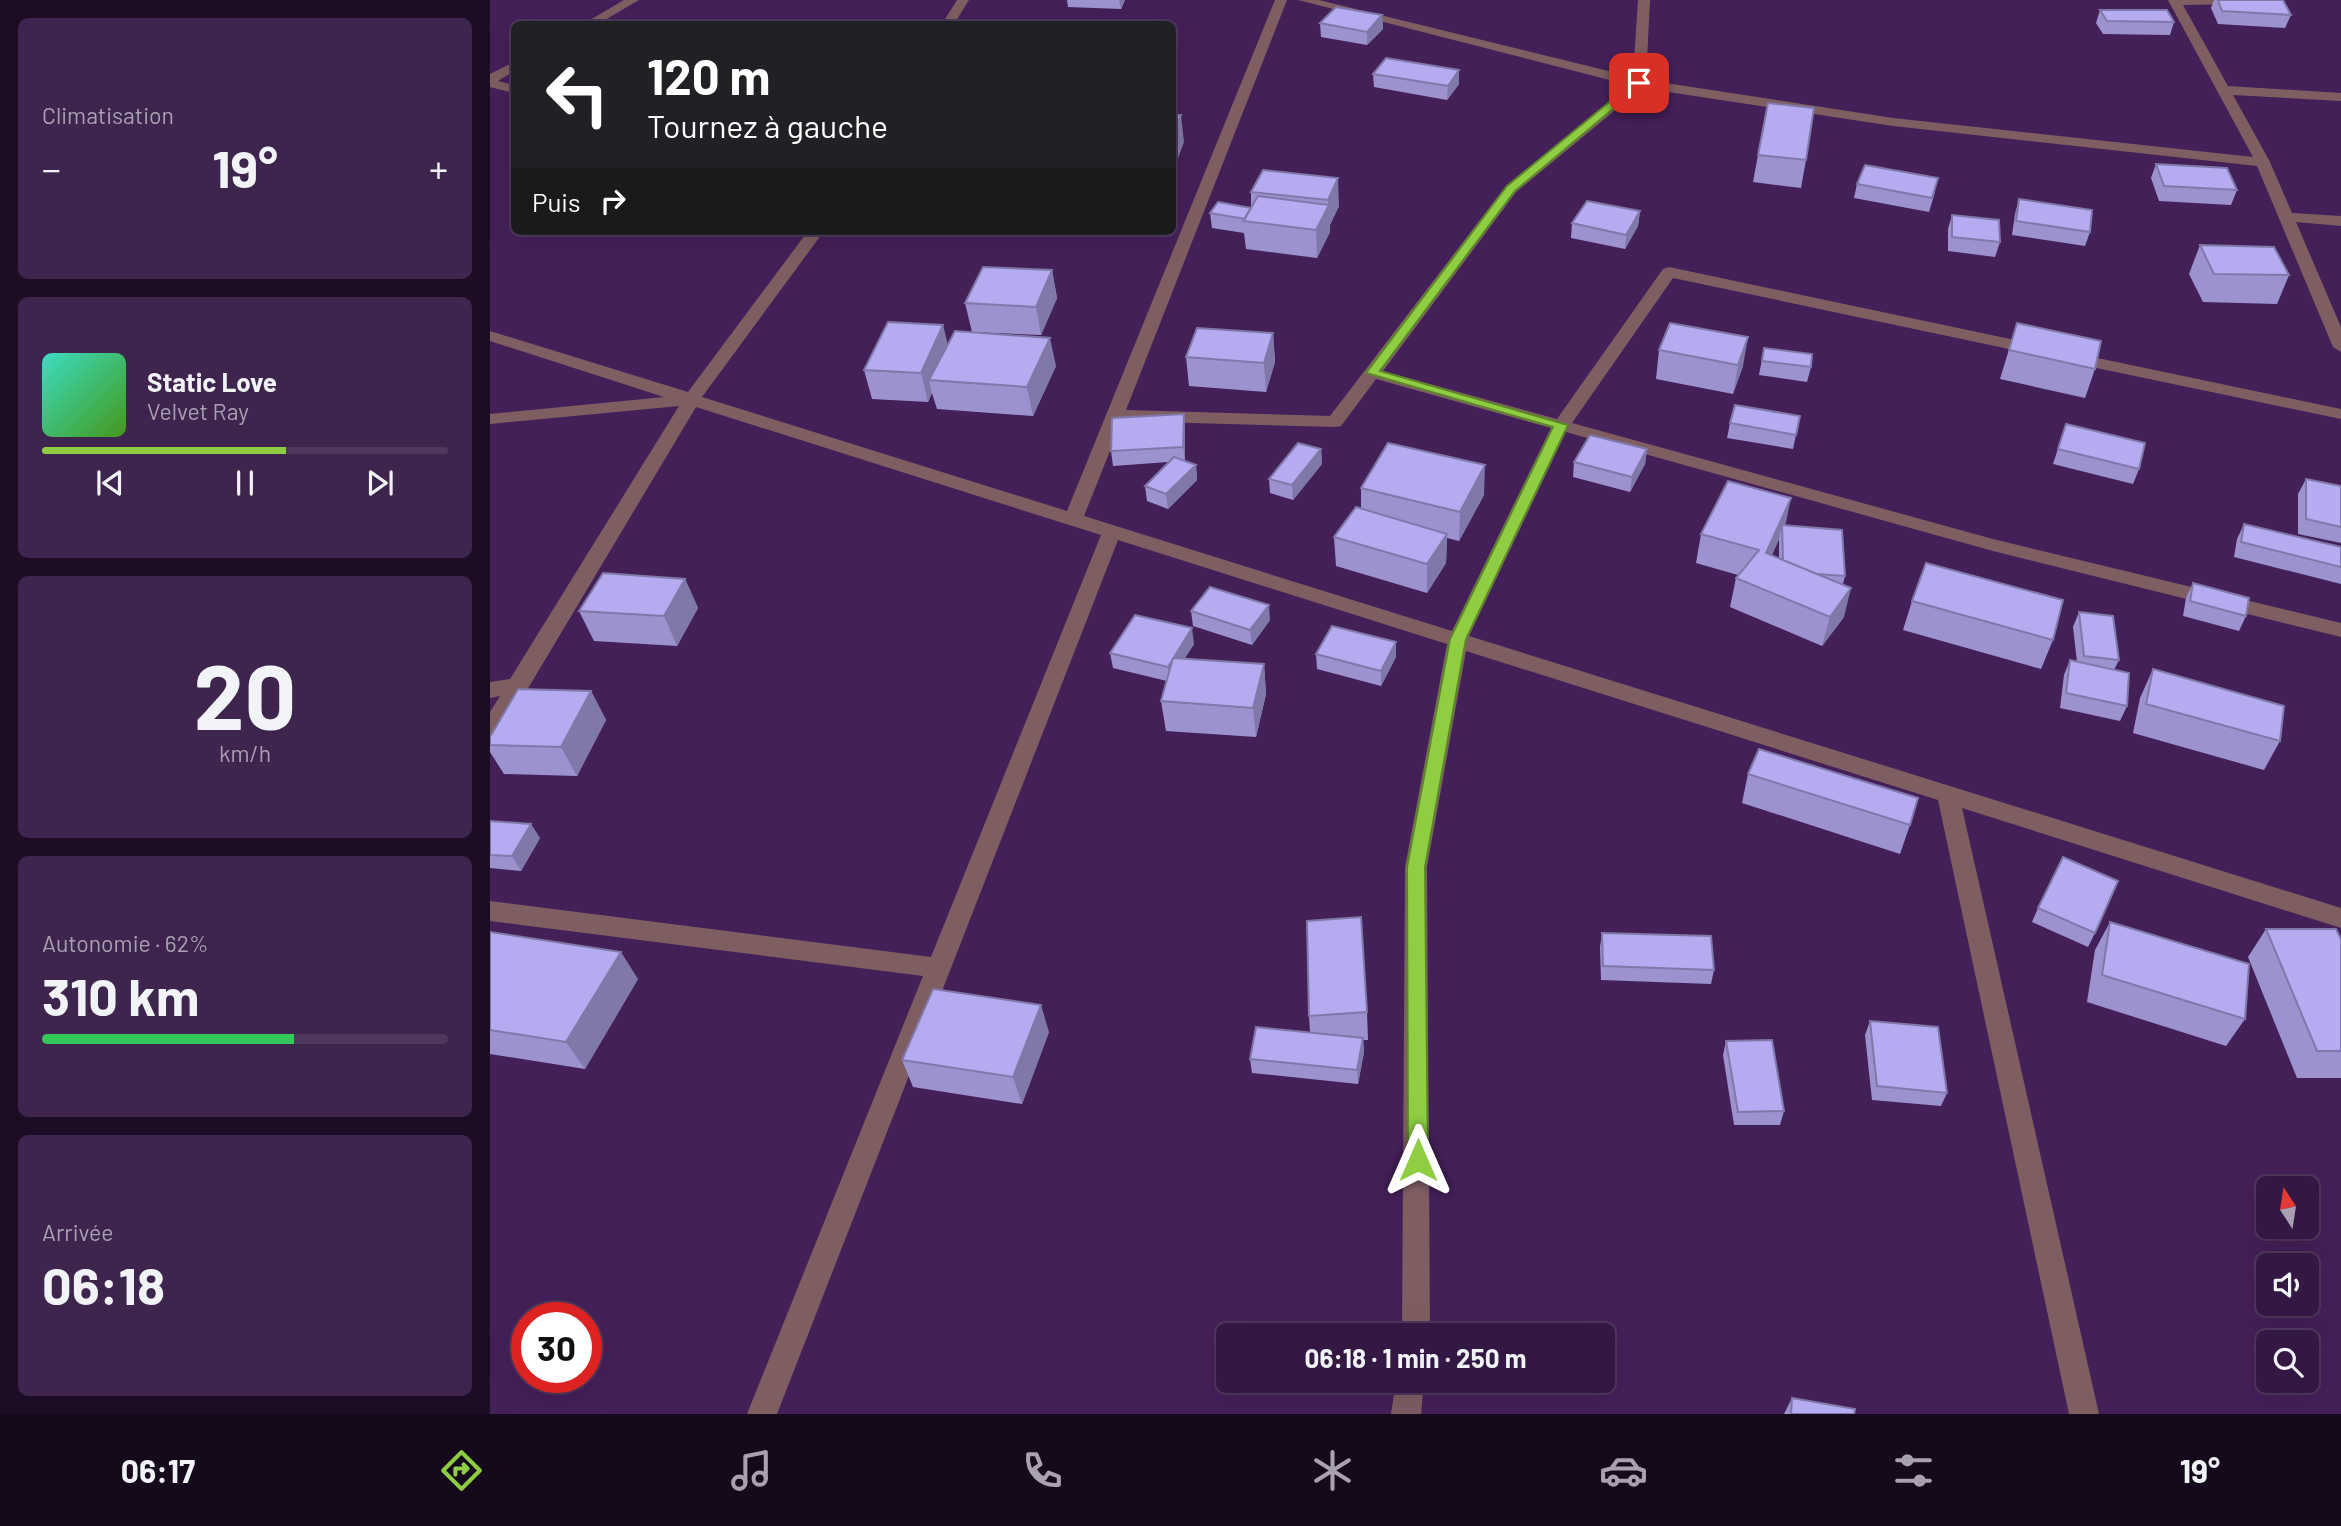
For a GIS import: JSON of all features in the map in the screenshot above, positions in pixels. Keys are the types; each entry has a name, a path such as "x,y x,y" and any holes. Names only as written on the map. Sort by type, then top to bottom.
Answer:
{"street":[{"path":"594,21 633,0"},
{"path":"950,21 963,0"},
{"path":"1074,519 1281,0"},
{"path":"1304,0 1639,83 1893,122 2263,162"},
{"path":"1115,415 1335,422 1511,189 1639,83 1644,0"},
{"path":"2236,0 2175,1 2263,162 2341,347"},
{"path":"490,81 511,68"},
{"path":"490,81 511,88"},
{"path":"2223,90 2341,97"},
{"path":"2286,217 2341,221"},
{"path":"490,730 520,685 692,399 813,235"},
{"path":"1416,1323 1416,867 1458,639 1561,425 1669,272 2341,414"},
{"path":"490,337 1112,530 2341,918"},
{"path":"1372,373 1993,545 2341,630"},
{"path":"490,419 692,399"},
{"path":"762,1414 1112,530"},
{"path":"490,690 520,685"},
{"path":"1948,794 2084,1414"},
{"path":"490,911 939,968"},
{"path":"1406,1414 1409,1393"}],"building":[{"path":"2218,0 2283,0 2291,15 2222,11"},
{"path":"1336,7 1382,15 1367,32 1320,23"},
{"path":"2100,10 2167,10 2174,22 2107,21"},
{"path":"1386,58 1459,70 1448,86 1373,74"},
{"path":"1768,103 1814,108 1806,160 1758,155"},
{"path":"2156,164 2227,168 2237,190 2164,186"},
{"path":"1865,165 1938,178 1932,198 1857,184"},
{"path":"1263,170 1338,178 1328,200 1251,192"},
{"path":"1258,196 1329,205 1316,230 1243,221"},
{"path":"2019,199 2092,210 2090,232 2016,221"},
{"path":"1587,201 1640,211 1626,235 1572,223"},
{"path":"1218,202 1251,208 1245,219 1210,213"},
{"path":"1952,215 1999,220 2000,242 1952,237"},
{"path":"2200,245 2274,247 2289,275 2214,274"},
{"path":"983,267 1052,270 1036,307 965,303"},
{"path":"888,322 943,325 921,373 864,370"},
{"path":"1670,323 1748,337 1738,365 1659,350"},
{"path":"2017,323 2101,341 2095,369 2009,350"},
{"path":"1197,328 1273,333 1264,363 1186,357"},
{"path":"955,331 1050,338 1027,387 929,380"},
{"path":"1764,348 1812,354 1811,367 1762,361"},
{"path":"1735,405 1800,416 1796,435 1730,423"},
{"path":"1184,414 1183,447 1111,451 1112,418"},
{"path":"2066,424 2145,443 2139,469 2058,449"},
{"path":"1590,435 1647,449 1632,477 1574,462"},
{"path":"1298,443 1321,449 1292,485 1269,479"},
{"path":"1388,443 1485,465 1460,512 1361,488"},
{"path":"1174,457 1196,465 1166,494 1145,486"},
{"path":"2306,479 2341,486 2341,527 2306,519"},
{"path":"1728,481 1791,498 1766,553 1851,588 1830,617 1736,578 1759,550 1701,534"},
{"path":"1356,507 1447,534 1427,564 1334,537"},
{"path":"2244,524 2341,547 2341,567 2241,542"},
{"path":"1782,525 1842,530 1845,576 1817,574 1783,560"},
{"path":"1926,563 2063,600 2053,640 1912,601"},
{"path":"603,573 685,579 664,616 579,611"},
{"path":"2193,583 2249,598 2246,616 2190,601"},
{"path":"1210,587 1269,605 1250,630 1191,611"},
{"path":"2079,612 2113,616 2119,660 2084,656"},
{"path":"1135,615 1192,628 1168,667 1110,653"},
{"path":"1332,626 1396,642 1381,671 1316,654"},
{"path":"1173,658 1264,664 1253,708 1161,701"},
{"path":"2070,660 2129,673 2127,706 2066,693"},
{"path":"2153,669 2284,706 2280,741 2146,704"},
{"path":"518,689 591,691 561,747 490,745 490,737"},
{"path":"1759,749 1918,798 1910,825 1748,774"},
{"path":"490,821 531,824 512,856 490,855"},
{"path":"2063,857 2118,881 2095,933 2038,908"},
{"path":"1361,917 1367,1012 1309,1016 1307,921"},
{"path":"2110,922 2249,964 2245,1019 2102,975"},
{"path":"2266,929 2336,929 2341,939 2341,1051 2317,1051"},
{"path":"490,932 621,952 566,1042 490,1030"},
{"path":"1602,933 1711,936 1714,970 1603,966"},
{"path":"933,989 1041,1005 1013,1077 902,1060"},
{"path":"1870,1021 1938,1027 1947,1093 1877,1086"},
{"path":"1256,1027 1363,1038 1357,1070 1250,1059"},
{"path":"1772,1040 1784,1111 1738,1112 1726,1041"},
{"path":"1792,1398 1855,1409 1854,1414 1791,1414"}],"route":[{"path":"1418,1160 1416,867 1458,639 1561,425 1372,373 1511,189 1639,83"}]}
